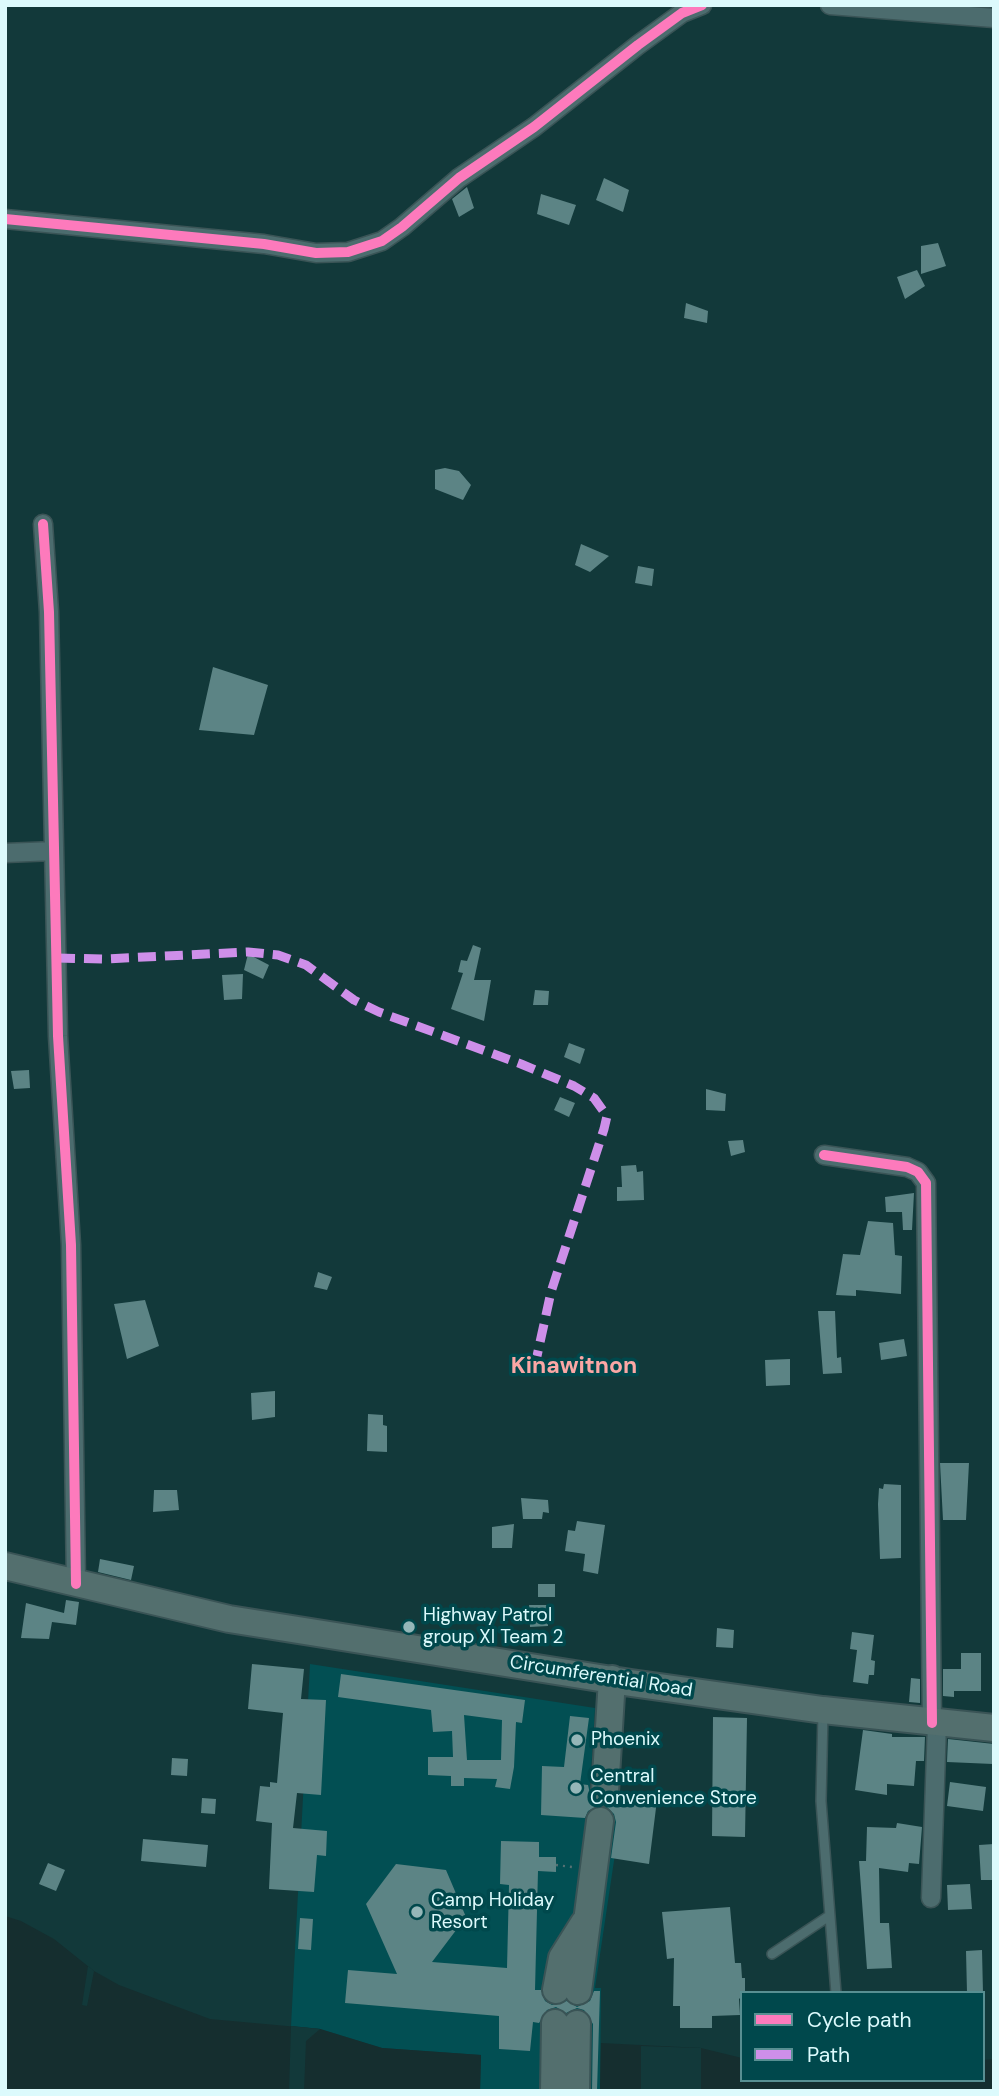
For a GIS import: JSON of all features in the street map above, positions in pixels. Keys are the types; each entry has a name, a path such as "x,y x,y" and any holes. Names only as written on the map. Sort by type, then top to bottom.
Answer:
{"main road":[{"name":"Circumferential Road","path":"5,1566 229,1619 823,1710 994,1728"},
{"path":"605,1792 612,1679"},
{"path":"567,1991 587,1919 600,1821"},
{"path":"554,2091 566,2023 576,2091"}],"street":[{"path":"5,219 264,244 316,253 348,252 382,241 460,178 534,127 638,45 682,13 702,5"},
{"path":"831,5 994,18"},
{"path":"44,524 49,612 58,1036 71,1245 76,1584"},
{"path":"5,853 54,851"},
{"path":"824,1155 907,1167 918,1172 926,1183 934,1723 931,1898"}],"lane":[{"path":"823,1710 821,1801 836,1991"},
{"path":"772,1954 829,1916"}],"shaded area":[{"name":"Camp Holiday Resort","path":"310,1664 595,1708 590,1789 624,1794 595,1988 601,1988 600,2091 480,2091 481,2055 382,2048 320,2029 291,2026"},
{"path":"5,1916 21,1921 54,1939 94,1971 119,1985 210,2019 320,2029 382,2048 481,2055 480,2091 5,2091"},
{"path":"601,2043 701,2048 740,2058 740,2082 985,2082 985,2060 994,2059 994,2091 600,2091"}],"pier":[{"path":"88,1966 94,1971 87,2006 82,2005"},
{"path":"291,2026 320,2029 306,2041 304,2091 289,2091"},
{"path":"641,2046 701,2048 701,2091 641,2091"}],"building":[{"path":"604,178 629,190 623,212 596,200"},
{"path":"467,187 474,208 459,217 452,199"},
{"path":"541,194 576,205 569,225 537,214"},
{"path":"938,243 946,266 921,274 921,246"},
{"path":"917,270 925,286 905,299 897,277"},
{"path":"686,303 708,311 707,323 684,318"},
{"path":"445,468 459,471 471,485 463,500 435,489 435,470"},
{"path":"581,544 609,556 590,572 575,565"},
{"path":"638,566 654,569 652,586 635,583"},
{"path":"213,667 268,685 254,735 199,730"},
{"path":"473,945 481,948 474,980 491,980 484,1021 451,1009 463,973 458,972 461,960 467,961"},
{"path":"248,954 269,965 263,979 244,970"},
{"path":"243,974 242,999 224,1000 222,975"},
{"path":"535,990 549,991 548,1005 533,1005"},
{"path":"569,1043 585,1049 580,1064 564,1057"},
{"path":"29,1070 30,1088 14,1089 11,1071"},
{"path":"706,1089 726,1094 725,1111 706,1110"},
{"path":"560,1097 575,1103 569,1117 554,1110"},
{"path":"743,1140 745,1152 731,1156 728,1141"},
{"path":"636,1165 637,1172 643,1171 644,1200 617,1201 617,1187 622,1187 621,1166"},
{"path":"914,1193 912,1230 903,1230 902,1212 886,1212 885,1197"},
{"path":"868,1221 893,1223 895,1255 902,1256 901,1294 856,1290 856,1296 836,1295 843,1254 860,1255"},
{"path":"318,1272 332,1277 327,1290 314,1287"},
{"path":"145,1300 159,1346 127,1359 114,1304"},
{"path":"818,1311 835,1311 837,1358 841,1357 842,1373 823,1374"},
{"path":"904,1339 907,1356 881,1360 879,1343"},
{"path":"790,1359 790,1385 766,1386 765,1360"},
{"path":"275,1391 275,1417 252,1420 251,1393"},
{"path":"368,1414 383,1415 383,1425 387,1426 387,1452 367,1451"},
{"path":"940,1463 969,1463 966,1520 943,1520"},
{"path":"884,1484 901,1485 901,1558 880,1559 878,1504 879,1488 883,1489"},
{"path":"154,1490 177,1490 179,1510 153,1512"},
{"path":"521,1498 548,1500 549,1513 543,1512 542,1519 523,1519"},
{"path":"577,1521 605,1525 598,1574 583,1571 585,1554 565,1551 568,1530 575,1531"},
{"path":"514,1524 512,1548 492,1548 492,1527"},
{"path":"100,1559 134,1566 131,1580 98,1572"},
{"path":"538,1584 555,1584 555,1597 538,1597"},
{"path":"66,1600 79,1602 76,1625 52,1622 49,1639 21,1638 26,1603 64,1613"},
{"path":"529,1605 547,1605 548,1626 530,1627"},
{"path":"717,1628 734,1630 733,1648 716,1647"},
{"path":"852,1632 874,1635 871,1660 875,1661 874,1675 869,1675 868,1684 853,1682 857,1650 850,1649"},
{"path":"961,1653 981,1653 981,1691 954,1691 954,1697 943,1696 943,1669 961,1669"},
{"path":"252,1664 304,1669 301,1699 326,1700 321,1795 297,1793 293,1828 327,1831 326,1856 317,1855 314,1892 269,1889 272,1823 256,1821 260,1786 270,1787 270,1782 277,1783 283,1713 248,1709"},
{"path":"341,1674 525,1700 522,1723 516,1722 510,1789 495,1787 497,1779 464,1778 464,1786 451,1786 451,1776 428,1775 428,1757 453,1757 452,1731 433,1732 431,1710 338,1697","holes":["464,1715 502,1720 501,1760 467,1760"]},
{"path":"911,1678 920,1679 920,1703 909,1702"},
{"path":"570,1716 589,1718 580,1784 588,1785 591,1798 598,1806 588,1811 585,1818 541,1815 542,1766 564,1767"},
{"path":"713,1717 747,1718 745,1837 712,1836"},
{"path":"863,1730 892,1734 892,1737 925,1737 924,1761 916,1761 914,1786 887,1784 887,1795 855,1790"},
{"path":"948,1739 994,1744 993,1764 947,1762"},
{"path":"172,1758 188,1759 187,1776 171,1775"},
{"path":"950,1782 986,1787 983,1811 947,1806"},
{"path":"620,1795 657,1800 649,1864 611,1858 616,1822 614,1814 607,1807 618,1801"},
{"path":"202,1798 216,1799 215,1814 201,1813"},
{"path":"897,1823 922,1827 919,1864 909,1863 908,1872 879,1868 880,1923 889,1923 892,1968 867,1969 859,1861 866,1861 867,1827 896,1828"},
{"path":"143,1839 208,1845 206,1867 141,1861"},
{"path":"501,1841 539,1842 539,1857 556,1857 556,1872 538,1871 535,1990 541,1990 545,2001 552,2005 567,2001 577,2007 590,2001 594,1991 600,1991 597,2091 592,2091 593,2024 584,2010 577,2008 566,2013 556,2007 547,2010 539,2023 533,2022 530,2051 499,2049 499,2016 345,2003 348,1970 397,1974 366,1904 396,1864 446,1870 466,1917 432,1962 507,1968 509,1885 500,1884"},
{"path":"994,1844 994,1880 981,1880 979,1845"},
{"path":"48,1863 65,1870 56,1891 39,1884"},
{"path":"970,1884 972,1909 948,1910 947,1885"},
{"path":"730,1907 735,1963 741,1963 742,1978 745,1978 745,1991 740,1991 740,2015 712,2016 712,2028 680,2028 680,2006 673,2006 674,1958 667,1959 662,1912"},
{"path":"300,1918 313,1919 311,1950 298,1949"},
{"path":"982,1950 983,1991 967,1991 966,1951"}],"marked path":[{"path":"57,958 104,959 248,952 278,955 306,965 354,1000 379,1012 521,1064 574,1086 594,1098 607,1116 551,1292 537,1356"}],"cycle path":[{"path":"5,219 264,244 316,253 348,252 382,241 459,178 534,127 638,45 682,13 702,5"},
{"path":"43,524 49,612 58,1036 71,1245 76,1584"},
{"path":"824,1155 907,1167 918,1172 926,1183 932,1723"}],"place":[{"name":"Highway Patrol group XI Team 2","path":"409,1627"},
{"name":"Phoenix","path":"577,1740"},
{"name":"Central Convenience Store","path":"576,1788"},
{"name":"Camp Holiday Resort","path":"417,1912"}],"district":[{"name":"Kinawitnon","path":"574,1367"}]}
